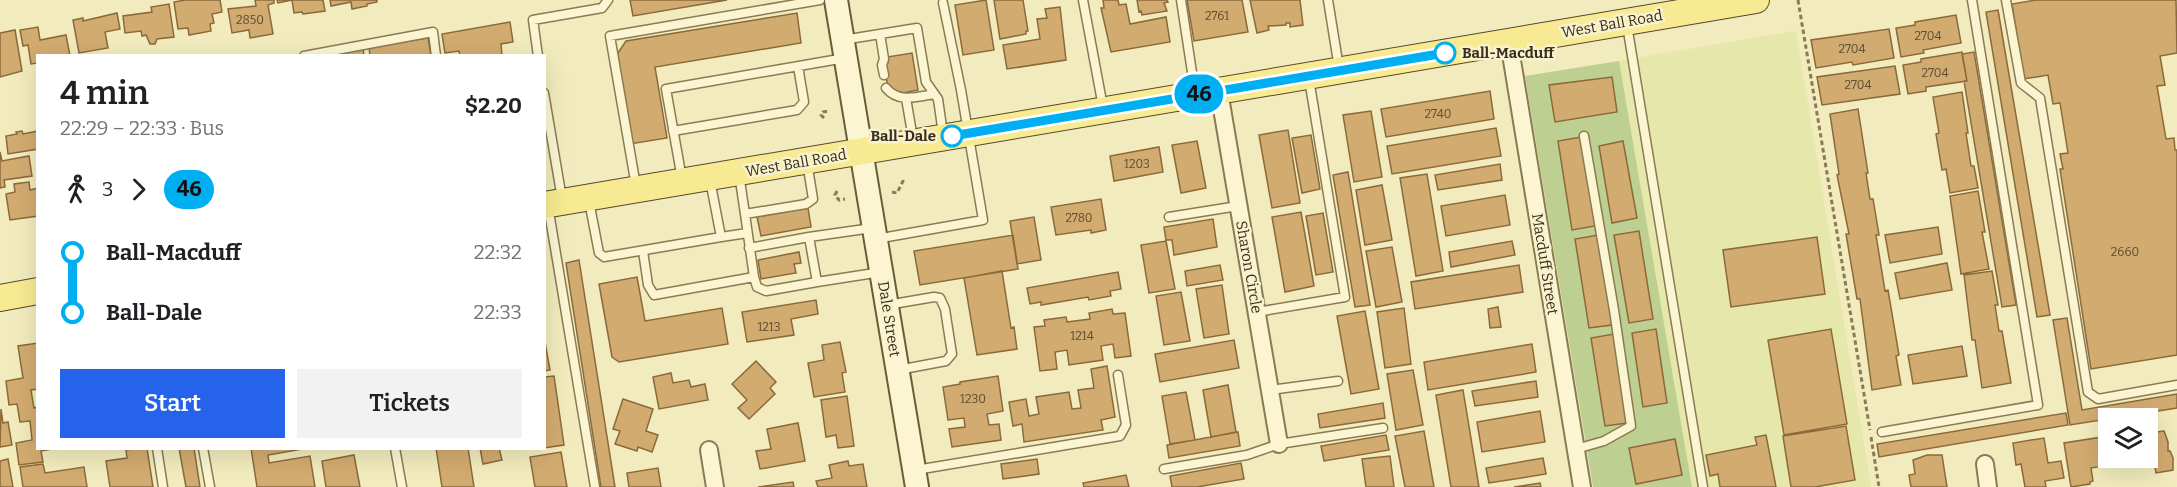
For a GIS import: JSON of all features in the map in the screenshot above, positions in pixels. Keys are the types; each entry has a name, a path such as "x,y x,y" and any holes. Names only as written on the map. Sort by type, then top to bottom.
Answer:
{"main road":[{"name":"West Ball Road","path":"551,204 1756,0"},
{"path":"0,298 36,291"}],"street":[{"name":"Dale Street","path":"836,0 915,479"},
{"name":"Macduff Street","path":"1509,42 1582,487"},
{"name":"Sharon Circle","path":"1207,93 1238,206 1279,444"},
{"path":"709,450 715,487"},
{"path":"1985,464 1988,487"}],"lane":[{"path":"538,54 532,20 602,8 608,0"},
{"path":"636,190 610,36 820,0"},
{"path":"1083,0 1103,111"},
{"path":"1181,0 1207,93"},
{"path":"1328,0 1340,70"},
{"path":"1882,432 2038,405 1972,0"},
{"path":"2006,0 2020,84 2040,99 2088,392 2097,399 2177,385"},
{"path":"943,3 961,90 956,136"},
{"path":"1626,22 1703,487"},
{"path":"682,182 666,89 798,66 880,34 917,28 926,82 938,99 956,136 983,220 874,233 809,237 749,248"},
{"path":"315,54 433,32 436,54"},
{"path":"880,34 884,75"},
{"path":"674,130 797,110 804,102 798,66"},
{"path":"1257,312 1345,297 1326,171 1308,76"},
{"path":"886,88 892,95 906,98 934,94"},
{"path":"906,98 914,143"},
{"path":"546,125 551,204 595,487"},
{"path":"1576,449 1604,441 1631,426 1616,321 1584,136"},
{"path":"745,214 810,202 813,199 807,161"},
{"path":"739,173 749,248 757,287 766,291 881,272"},
{"path":"710,177 721,237"},
{"path":"589,198 601,256 604,257 747,233"},
{"path":"1169,217 1238,206"},
{"path":"809,237 817,282"},
{"path":"643,251 648,285 654,295 754,277"},
{"path":"886,305 934,297 940,298 945,309 952,354 950,357 941,362 897,370"},
{"path":"915,479 1120,435 1126,425 1118,375"},
{"path":"1270,390 1338,381"},
{"path":"1164,469 1248,455 1279,444 1383,428"},
{"path":"157,450 164,487"},
{"path":"203,450 210,487"},
{"path":"395,450 402,487"}],"path":[{"path":"1798,0 1879,487"},
{"path":"824,118 821,115 828,111"},
{"path":"892,192 897,193 903,181 902,178"},
{"path":"837,192 835,195 839,200 845,199"}],"green space":[{"path":"1796,31 1871,487 1692,487 1619,61"},
{"path":"1619,61 1692,487 1593,487 1525,76"}],"building":[{"path":"220,0 222,12 212,14 214,23 210,24 211,31 189,35 188,28 178,29 174,2"},
{"path":"255,0 274,0 274,3 268,5 273,34 250,38 249,30 232,33 228,9 256,6"},
{"path":"292,0 323,0 325,11 294,13"},
{"path":"330,0 377,0 377,2 352,9 351,2 331,6"},
{"path":"630,0 727,0 633,16"},
{"path":"986,0 994,50 963,55 955,5"},
{"path":"994,0 1023,0 1028,31 1026,34 1000,39"},
{"path":"1103,0 1118,0 1119,5 1126,4 1130,24 1166,17 1170,42 1111,52 1101,8 1104,8"},
{"path":"1137,0 1167,0 1168,2 1164,3 1167,11 1142,15 1141,11 1139,12"},
{"path":"1187,0 1242,0 1248,32 1194,41"},
{"path":"1250,0 1300,0 1303,25 1290,27 1290,23 1286,23 1286,25 1268,26 1269,30 1257,33"},
{"path":"2036,0 2176,0 2177,53 2160,56 2165,85 2157,86 2166,139 2174,138 2175,150 2177,150 2177,355 2091,369 2060,169 2063,169 2060,154 2068,153 2060,103 2053,104 2048,75 2024,79 2012,4"},
{"path":"169,4 174,37 157,39 155,44 150,44 146,35 142,36 141,31 125,33 123,16 152,12 151,7"},
{"path":"1060,7 1066,60 1007,69 1003,45 1040,39 1037,19 1047,18 1045,9"},
{"path":"1998,10 2050,315 2037,317 1986,12"},
{"path":"117,13 120,29 105,32 108,48 79,53 73,20 83,18 83,21"},
{"path":"797,13 801,43 655,67 667,138 630,144 616,56 626,41"},
{"path":"1956,15 1961,43 1923,50 1924,53 1901,57 1896,28 1915,25 1915,22"},
{"path":"510,22 513,42 501,44 502,54 460,54 459,51 445,53 442,34"},
{"path":"38,27 40,40 66,35 70,54 36,54 36,63 31,64 28,45 23,46 20,30"},
{"path":"1889,29 1894,58 1816,68 1811,40"},
{"path":"15,30 22,71 0,77 0,33"},
{"path":"428,38 431,54 370,54 369,47"},
{"path":"363,48 364,54 332,54"},
{"path":"1962,52 1967,81 1926,87 1926,91 1908,94 1903,65 1921,62 1921,59"},
{"path":"1974,52 2016,305 2002,307 1964,81 1967,81 1962,54"},
{"path":"912,53 918,90 893,95 888,89 884,64 888,63 887,57"},
{"path":"1895,66 1900,94 1822,105 1817,77"},
{"path":"1612,77 1617,112 1555,122 1549,85"},
{"path":"1490,91 1494,119 1386,137 1381,109"},
{"path":"1962,92 1971,166 1974,166 1978,188 1950,193 1946,169 1942,170 1933,97"},
{"path":"1858,109 1870,199 1873,199 1879,235 1876,235 1885,291 1888,290 1899,355 1896,356 1901,385 1872,390 1860,299 1857,299 1846,234 1849,234 1837,175 1839,174 1830,114"},
{"path":"1371,111 1382,177 1354,182 1343,115"},
{"path":"1496,128 1501,156 1392,174 1387,146"},
{"path":"1288,130 1300,203 1272,208 1259,135"},
{"path":"22,131 23,134 36,131 36,149 8,154 6,136 17,134 16,132"},
{"path":"1311,135 1320,189 1302,193 1292,138"},
{"path":"1581,137 1595,226 1572,230 1558,141"},
{"path":"1197,141 1206,188 1181,193 1172,145"},
{"path":"1623,141 1637,218 1612,223 1599,146"},
{"path":"1159,147 1163,172 1114,181 1110,156"},
{"path":"0,152 2,161 29,156 32,176 4,180 5,187 0,188"},
{"path":"1500,164 1502,180 1438,190 1435,175"},
{"path":"1348,172 1370,305 1355,307 1333,175"},
{"path":"1427,174 1443,271 1416,276 1400,178"},
{"path":"29,182 30,190 36,188 36,216 10,220 6,194 15,192 14,184"},
{"path":"1382,185 1392,240 1365,245 1356,190"},
{"path":"1978,191 1989,269 1961,274 1950,196"},
{"path":"1505,195 1510,225 1446,236 1441,206"},
{"path":"1101,199 1106,230 1056,235 1051,207"},
{"path":"808,208 811,227 761,236 757,217"},
{"path":"1301,212 1314,286 1285,292 1272,217"},
{"path":"1323,213 1333,272 1316,275 1306,216"},
{"path":"1034,217 1041,260 1017,264 1010,221"},
{"path":"1213,219 1217,247 1174,255 1172,240 1166,240 1164,227"},
{"path":"1938,227 1942,254 1890,263 1885,235"},
{"path":"1639,231 1653,319 1629,323 1614,235"},
{"path":"1013,235 1018,269 920,285 914,251"},
{"path":"1598,235 1612,325 1589,328 1575,239"},
{"path":"1817,237 1825,294 1731,307 1723,250"},
{"path":"1166,241 1175,289 1149,293 1141,245"},
{"path":"1512,241 1515,255 1451,267 1449,252"},
{"path":"1392,247 1402,302 1376,307 1366,251"},
{"path":"799,252 801,263 794,264 796,273 761,279 758,260"},
{"path":"579,260 615,487 601,487 566,263"},
{"path":"1947,263 1952,290 1900,299 1895,273"},
{"path":"1220,265 1223,280 1187,286 1185,271"},
{"path":"1519,265 1523,292 1415,309 1411,282"},
{"path":"1002,271 1011,328 1014,327 1017,349 977,355 964,278"},
{"path":"1992,271 1998,305 1995,305 1999,331 2002,331 2011,383 1982,388 1975,340 1972,340 1964,275"},
{"path":"1118,272 1121,289 1110,291 1111,296 1089,300 1088,297 1041,305 1041,302 1030,304 1027,288"},
{"path":"637,277 645,321 722,308 728,344 619,362 612,357 599,284"},
{"path":"1222,285 1229,334 1204,338 1196,289"},
{"path":"1181,292 1190,341 1164,345 1156,296"},
{"path":"816,300 818,314 791,319 794,335 747,342 742,312"},
{"path":"1498,307 1501,327 1490,328 1488,309"},
{"path":"1404,308 1411,364 1385,368 1377,312"},
{"path":"1112,309 1113,314 1125,313 1131,356 1115,358 1113,344 1101,346 1103,360 1069,365 1067,350 1055,352 1057,369 1040,371 1034,327 1045,326 1044,320 1066,317 1067,322 1090,319 1089,313"},
{"path":"1365,311 1379,389 1351,394 1337,316"},
{"path":"2067,318 2082,410 2177,394 2177,408 2158,411 2158,408 2098,408 2098,421 2070,425 2053,320"},
{"path":"1656,329 1667,403 1643,407 1632,333"},
{"path":"1831,329 1847,424 1784,435 1768,340"},
{"path":"1614,334 1627,423 1605,426 1591,338"},
{"path":"1234,340 1239,368 1160,382 1155,354"},
{"path":"840,342 846,372 842,373 845,392 814,397 808,363 824,360 822,345"},
{"path":"36,343 36,389 31,390 34,408 36,408 36,450 47,450 41,451 43,462 19,465 16,443 32,440 30,421 20,422 17,404 9,405 6,381 23,378 18,346"},
{"path":"1532,344 1536,372 1428,390 1424,362"},
{"path":"1962,346 1967,376 1913,384 1908,355"},
{"path":"546,348 550,370 546,371"},
{"path":"756,361 776,382 770,388 775,394 749,419 738,408 747,400 732,384"},
{"path":"1107,366 1115,417 1101,420 1103,430 1024,442 1022,424 1013,426 1009,402 1026,399 1029,416 1039,414 1036,397 1069,392 1072,409 1081,408 1078,390 1094,388 1091,369"},
{"path":"1413,370 1423,425 1396,430 1387,374"},
{"path":"671,373 673,383 689,380 691,387 705,384 708,400 659,409 653,377"},
{"path":"554,376 564,445 546,448 546,377"},
{"path":"998,376 1003,411 987,414 989,425 999,424 1001,440 952,447 949,429 965,427 964,418 948,420 943,387"},
{"path":"1536,381 1538,397 1475,406 1472,391"},
{"path":"1228,385 1236,432 1211,437 1203,390"},
{"path":"1463,390 1479,487 1451,487 1436,395"},
{"path":"1186,392 1195,440 1170,444 1162,396"},
{"path":"847,396 854,446 838,448 836,435 826,437 821,400"},
{"path":"623,399 653,409 646,431 658,435 652,452 638,447 637,451 615,444 620,431 613,429"},
{"path":"1383,403 1385,418 1320,428 1318,414"},
{"path":"1,409 3,423 8,422 12,445 0,447"},
{"path":"1540,411 1545,442 1482,452 1477,422"},
{"path":"2066,413 2068,425 1879,457 1877,444"},
{"path":"798,423 805,461 760,469 756,451 771,449 767,429"},
{"path":"1846,426 1855,480 1815,487 1791,487 1783,436"},
{"path":"1424,431 1434,487 1405,487 1395,436"},
{"path":"2164,431 2168,451 2173,458 2173,470 2156,473 2155,468 2158,468 2158,432"},
{"path":"1238,432 1240,446 1169,458 1167,445"},
{"path":"1386,435 1389,450 1324,461 1321,446"},
{"path":"1766,435 1776,487 1720,487 1718,474 1710,476 1706,455 1757,445 1755,437"},
{"path":"2044,438 2048,463 2061,461 2064,478 2045,481 2046,487 2025,487 2021,464 2016,465 2013,443"},
{"path":"2098,438 2098,467 2091,468 2093,481 2090,484 2071,487 2064,443"},
{"path":"1675,439 1682,475 1636,484 1629,448"},
{"path":"126,450 147,450 153,487 110,487 106,461 127,458"},
{"path":"179,450 194,450 200,487 186,487"},
{"path":"251,450 297,450 268,455 269,463 310,456 315,487 257,487"},
{"path":"436,450 468,450 474,487 442,487"},
{"path":"480,450 500,450 502,460 483,464"},
{"path":"561,452 567,487 535,487 530,457"},
{"path":"354,455 360,487 326,487 322,461"},
{"path":"1927,455 1942,455 1947,487 1911,487 1909,475 1915,474 1913,460"},
{"path":"1390,456 1394,487 1366,487 1362,459"},
{"path":"1543,458 1546,474 1489,483 1486,468"},
{"path":"8,459 13,487 0,487 0,461"},
{"path":"1037,459 1039,474 1003,479 1001,464"},
{"path":"848,461 849,466 863,464 867,487 818,487 816,481 832,478 829,465"},
{"path":"1241,463 1244,479 1197,487 1172,487 1170,476"},
{"path":"43,464 45,473 84,467 87,487 23,487 20,467"},
{"path":"658,468 661,487 629,487 627,473"},
{"path":"1126,475 1129,487 1084,487 1083,483"},
{"path":"793,482 794,487 758,487"},
{"path":"1540,483 1541,487 1514,487"}],"bus line":[{"name":"46","path":"952,136 1445,53"}],"place":[{"name":"Ball-Macduff","path":"1445,53"},
{"name":"Ball-Dale","path":"952,136"}]}
